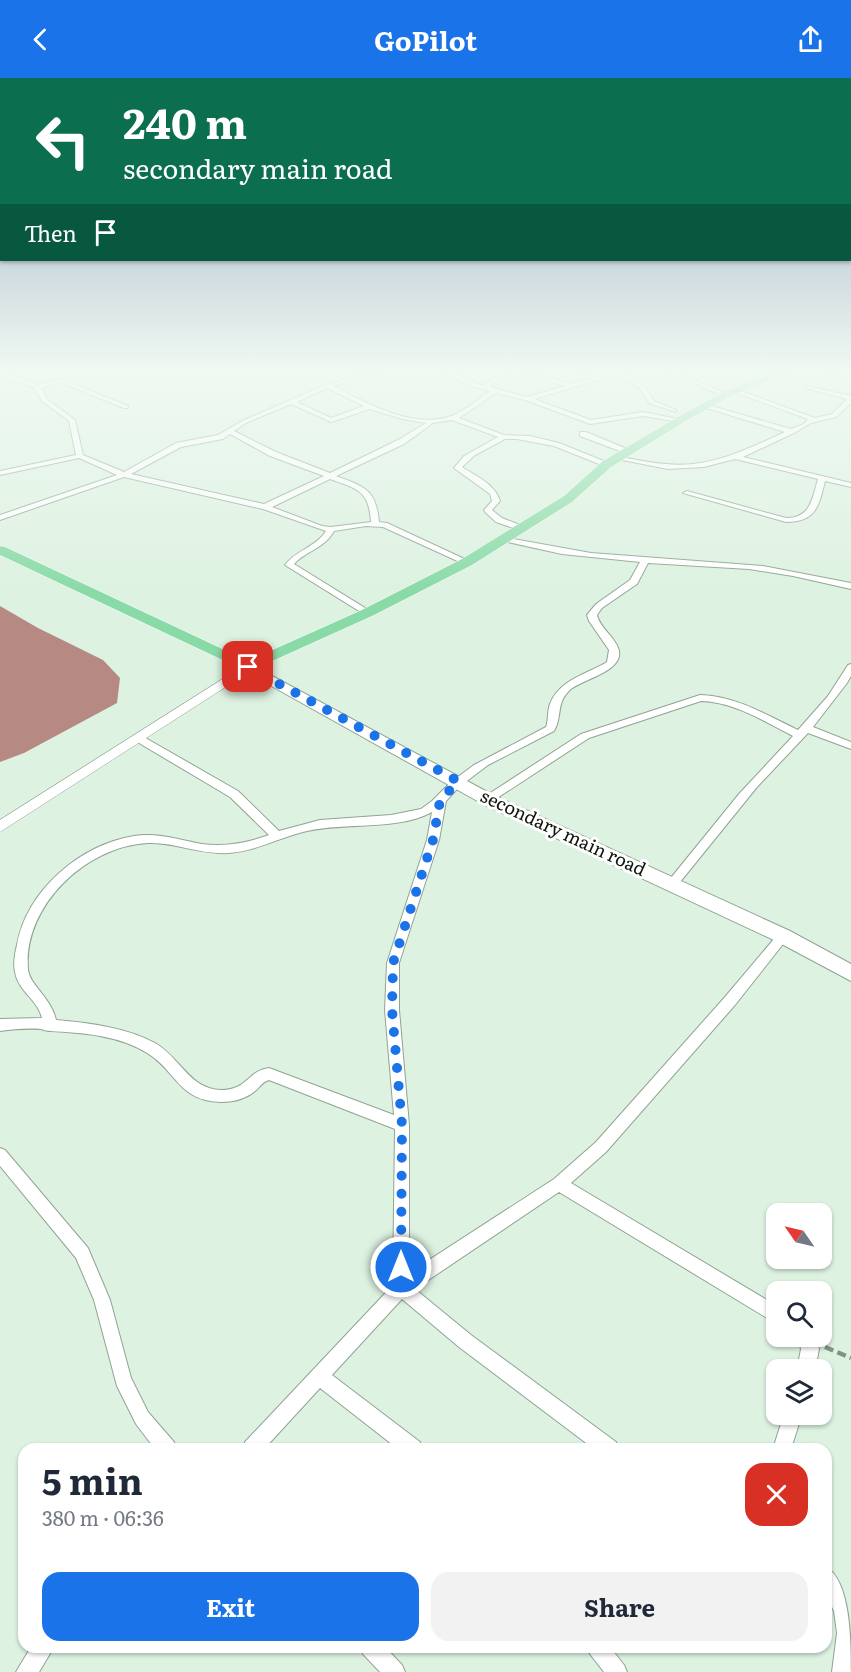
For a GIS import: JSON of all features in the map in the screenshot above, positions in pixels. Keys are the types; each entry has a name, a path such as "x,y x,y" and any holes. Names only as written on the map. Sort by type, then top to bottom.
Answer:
{"main road":[{"path":"0,550 248,667 367,613 467,562 568,499 617,458 639,444"},
{"name":"secondary main road","path":"248,667 487,799 783,936 851,973"}],"street":[{"path":"77,444 80,456"},
{"path":"0,518 124,475 184,444"},
{"path":"255,444 367,492 373,503 375,524"},
{"path":"265,507 396,444"},
{"path":"490,444 460,464 458,468 494,493 496,501 488,510 492,516 522,529"},
{"path":"556,444 574,450 668,467 704,465 735,457 764,444"},
{"path":"574,450 577,444"},
{"path":"598,444 617,458"},
{"path":"0,473 80,456 124,475 265,507 315,526 331,529 375,524 400,531 467,562"},
{"path":"735,457 851,485"},
{"path":"687,493 786,520 799,520 814,508 822,479"},
{"path":"331,529 326,539 294,559 289,565 367,613"},
{"path":"506,539 543,550 759,568 851,586"},
{"path":"50,1026 44,1003 26,985 22,976 21,967 31,918 59,882 90,857 129,842 151,839 217,850 235,849 306,827 417,814 433,807 458,781 488,760 550,729 553,724 555,702 560,694 573,683 611,664 615,658 614,650 607,637 594,624 592,615 599,606 634,582 646,559"},
{"path":"0,827 248,667"},
{"path":"672,884 753,784 848,682 851,667"},
{"path":"487,799 585,736 700,698 709,697 726,701 802,731 851,746"},
{"path":"138,738 234,794 278,837"},
{"path":"400,1288 402,1125 392,1010 393,963 433,840 440,801"},
{"path":"258,1443 400,1288 559,1184 602,1148 730,1001 783,936"},
{"path":"0,1025 30,1023 130,1038 164,1057 190,1086 208,1094 242,1092 250,1088 261,1075 269,1074 402,1125"},
{"path":"0,1155 82,1253 102,1300 123,1380 142,1418 162,1443"},
{"path":"559,1184 766,1309"},
{"path":"400,1288 465,1341 601,1443"},
{"path":"320,1377 405,1443"},
{"path":"784,1443 790,1425"},
{"path":"832,1585 847,1612 849,1631 842,1672"},
{"path":"26,1672 40,1653"},
{"path":"376,1653 395,1672"},
{"path":"602,1653 617,1672"}],"path":[{"path":"827,1347 851,1358"}],"shaded area":[{"path":"0,606 38,628 103,660 120,678 117,703 24,753 0,762"}],"route":[{"path":"248,667 458,781 440,801 433,840 393,963 392,1010 402,1125 401,1267"}]}
